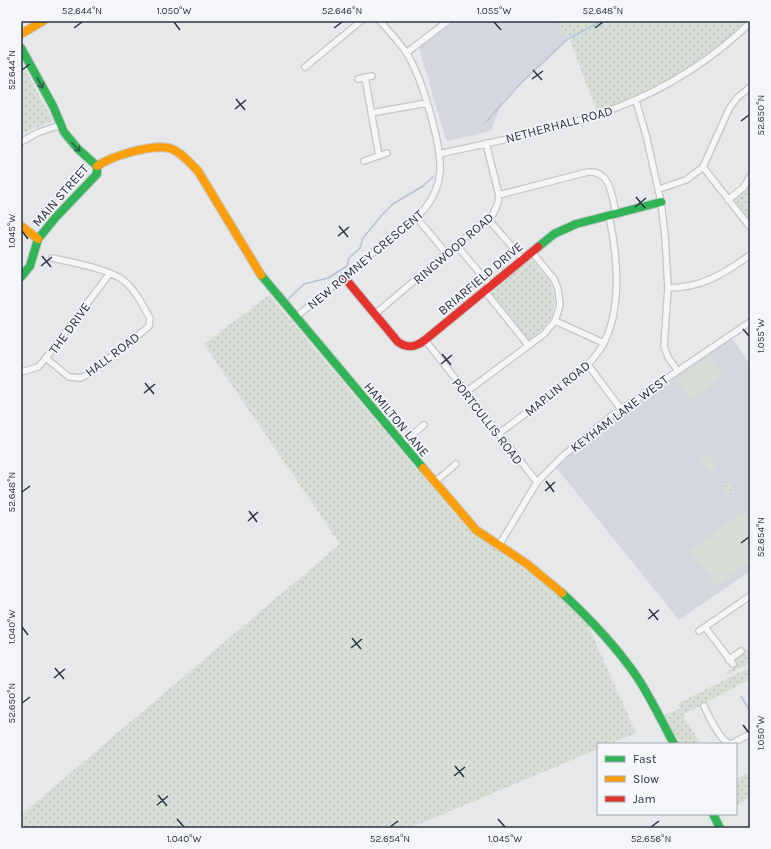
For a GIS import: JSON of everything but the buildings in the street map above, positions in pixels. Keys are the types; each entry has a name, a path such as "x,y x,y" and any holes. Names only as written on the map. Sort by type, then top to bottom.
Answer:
{"street":[{"path":"21,34 43,21"},
{"path":"305,67 361,21"},
{"name":"NEW ROMNEY CRESCENT","path":"295,318 416,217 427,206 436,190 440,172 439,154 427,103 406,53 380,21"},
{"path":"406,53 448,21"},
{"name":"NETHERHALL ROAD","path":"439,154 583,121 636,101 661,89 695,68 750,23"},
{"path":"21,48 53,106 60,125 78,149 97,166"},
{"path":"358,79 372,76"},
{"path":"365,77 378,156"},
{"path":"659,190 686,180 703,167 729,109 737,98 750,87"},
{"path":"636,101 646,135 661,202 665,236 668,288 664,346 668,357 676,370"},
{"path":"371,113 427,103"},
{"path":"21,142 37,133 60,125"},
{"name":"RINGWOOD ROAD","path":"375,314 488,219 497,207 499,195 486,143"},
{"name":"HAMILTON LANE","path":"97,166 104,161 118,156 155,147 170,148 186,158 198,171 266,282 295,318 476,530 498,547 532,568 556,587 603,637 638,678 673,743"},
{"path":"364,161 387,153"},
{"name":"MAIN STREET","path":"38,239 56,217 97,174 97,166"},
{"path":"703,167 750,227"},
{"name":"MAPLIN ROAD","path":"498,434 588,365 604,343 611,326 615,303 613,215 608,182 602,175 595,172 588,172 499,195"},
{"path":"728,200 744,187 750,176"},
{"name":"BRIARFIELD DRIVE","path":"344,276 403,346 414,347 425,340 546,238 561,230 661,202"},
{"path":"416,217 447,254"},
{"path":"488,219 522,258"},
{"path":"21,226 38,239 35,254 30,266 21,277"},
{"path":"457,246 528,345"},
{"path":"466,392 547,330 555,320 560,305 558,289 554,279 531,251"},
{"path":"668,288 684,287 707,282 728,271 750,255"},
{"name":"HALL ROAD","path":"46,358 69,377 81,378 109,359 149,326 150,318 139,299 123,280 110,273 52,258"},
{"name":"THE DRIVE","path":"21,372 38,367 110,273"},
{"path":"555,320 604,343"},
{"name":"KEYHAM LANE WEST","path":"498,547 538,482 564,455 593,429 676,370 750,322"},
{"name":"PORTCULLIS ROAD","path":"425,340 498,434 538,482"},
{"path":"588,365 621,409"},
{"path":"402,443 424,425"},
{"path":"435,482 456,464"},
{"path":"699,631 750,596"},
{"path":"705,627 731,662 741,651"},
{"path":"704,706 707,714 725,742 728,743"},
{"path":"707,714 714,709"},
{"path":"733,743 750,734"},
{"path":"714,815 720,828"}],"shaded area":[{"path":"455,21 556,21 569,38 503,100 491,131 448,141 445,137 419,48"},
{"path":"556,21 747,21 701,59 671,80 626,103 598,114 569,38"},
{"path":"21,61 53,121 21,134"},
{"path":"750,182 750,223 734,200 735,197"},
{"path":"530,257 550,281 555,301 551,322 528,340 488,291"},
{"path":"269,295 455,514 489,545 535,576 586,621 636,733 611,743 597,743 597,749 410,828 21,828 21,815 340,544 204,344"},
{"path":"732,338 750,364 750,571 679,620 555,466 578,444"},
{"path":"710,356 724,376 691,400 676,380"},
{"path":"706,453 717,466 710,472 700,459"},
{"path":"727,483 731,483 733,484 733,492 727,493 724,490 724,486"},
{"path":"743,511 750,520 750,561 717,586 690,551"},
{"path":"750,647 750,663 727,675 726,674 735,666 734,662"},
{"path":"750,667 750,679 685,714 685,719 700,743 677,743 662,716 679,709 682,710 677,704"},
{"path":"750,771 750,796 737,805 737,779"}],"waterway":[{"path":"573,36 602,21"},
{"path":"485,123 520,84 569,38"},
{"path":"286,301 304,284 328,278 347,266 349,258 360,248 363,238 382,215 393,204 423,186 433,177"},
{"path":"741,696 750,711"}],"traffic: fast":[{"path":"21,48 53,106 64,132 78,149 97,166"},
{"path":"21,277 30,266 38,239 56,217 97,174 97,166"},
{"path":"538,247 554,234 576,224 661,202"},
{"path":"261,275 423,468"},
{"path":"562,593 602,633 629,666 647,693 673,743"},
{"path":"714,815 720,828"}],"traffic: slow":[{"path":"21,34 43,21"},
{"path":"97,166 112,158 142,149 161,147 169,148 177,152 198,171 261,275"},
{"path":"21,226 38,239"},
{"path":"423,468 476,530 527,564 562,593"}],"traffic: jam":[{"path":"344,277 398,342 405,346 412,346 425,340 538,247"}]}
